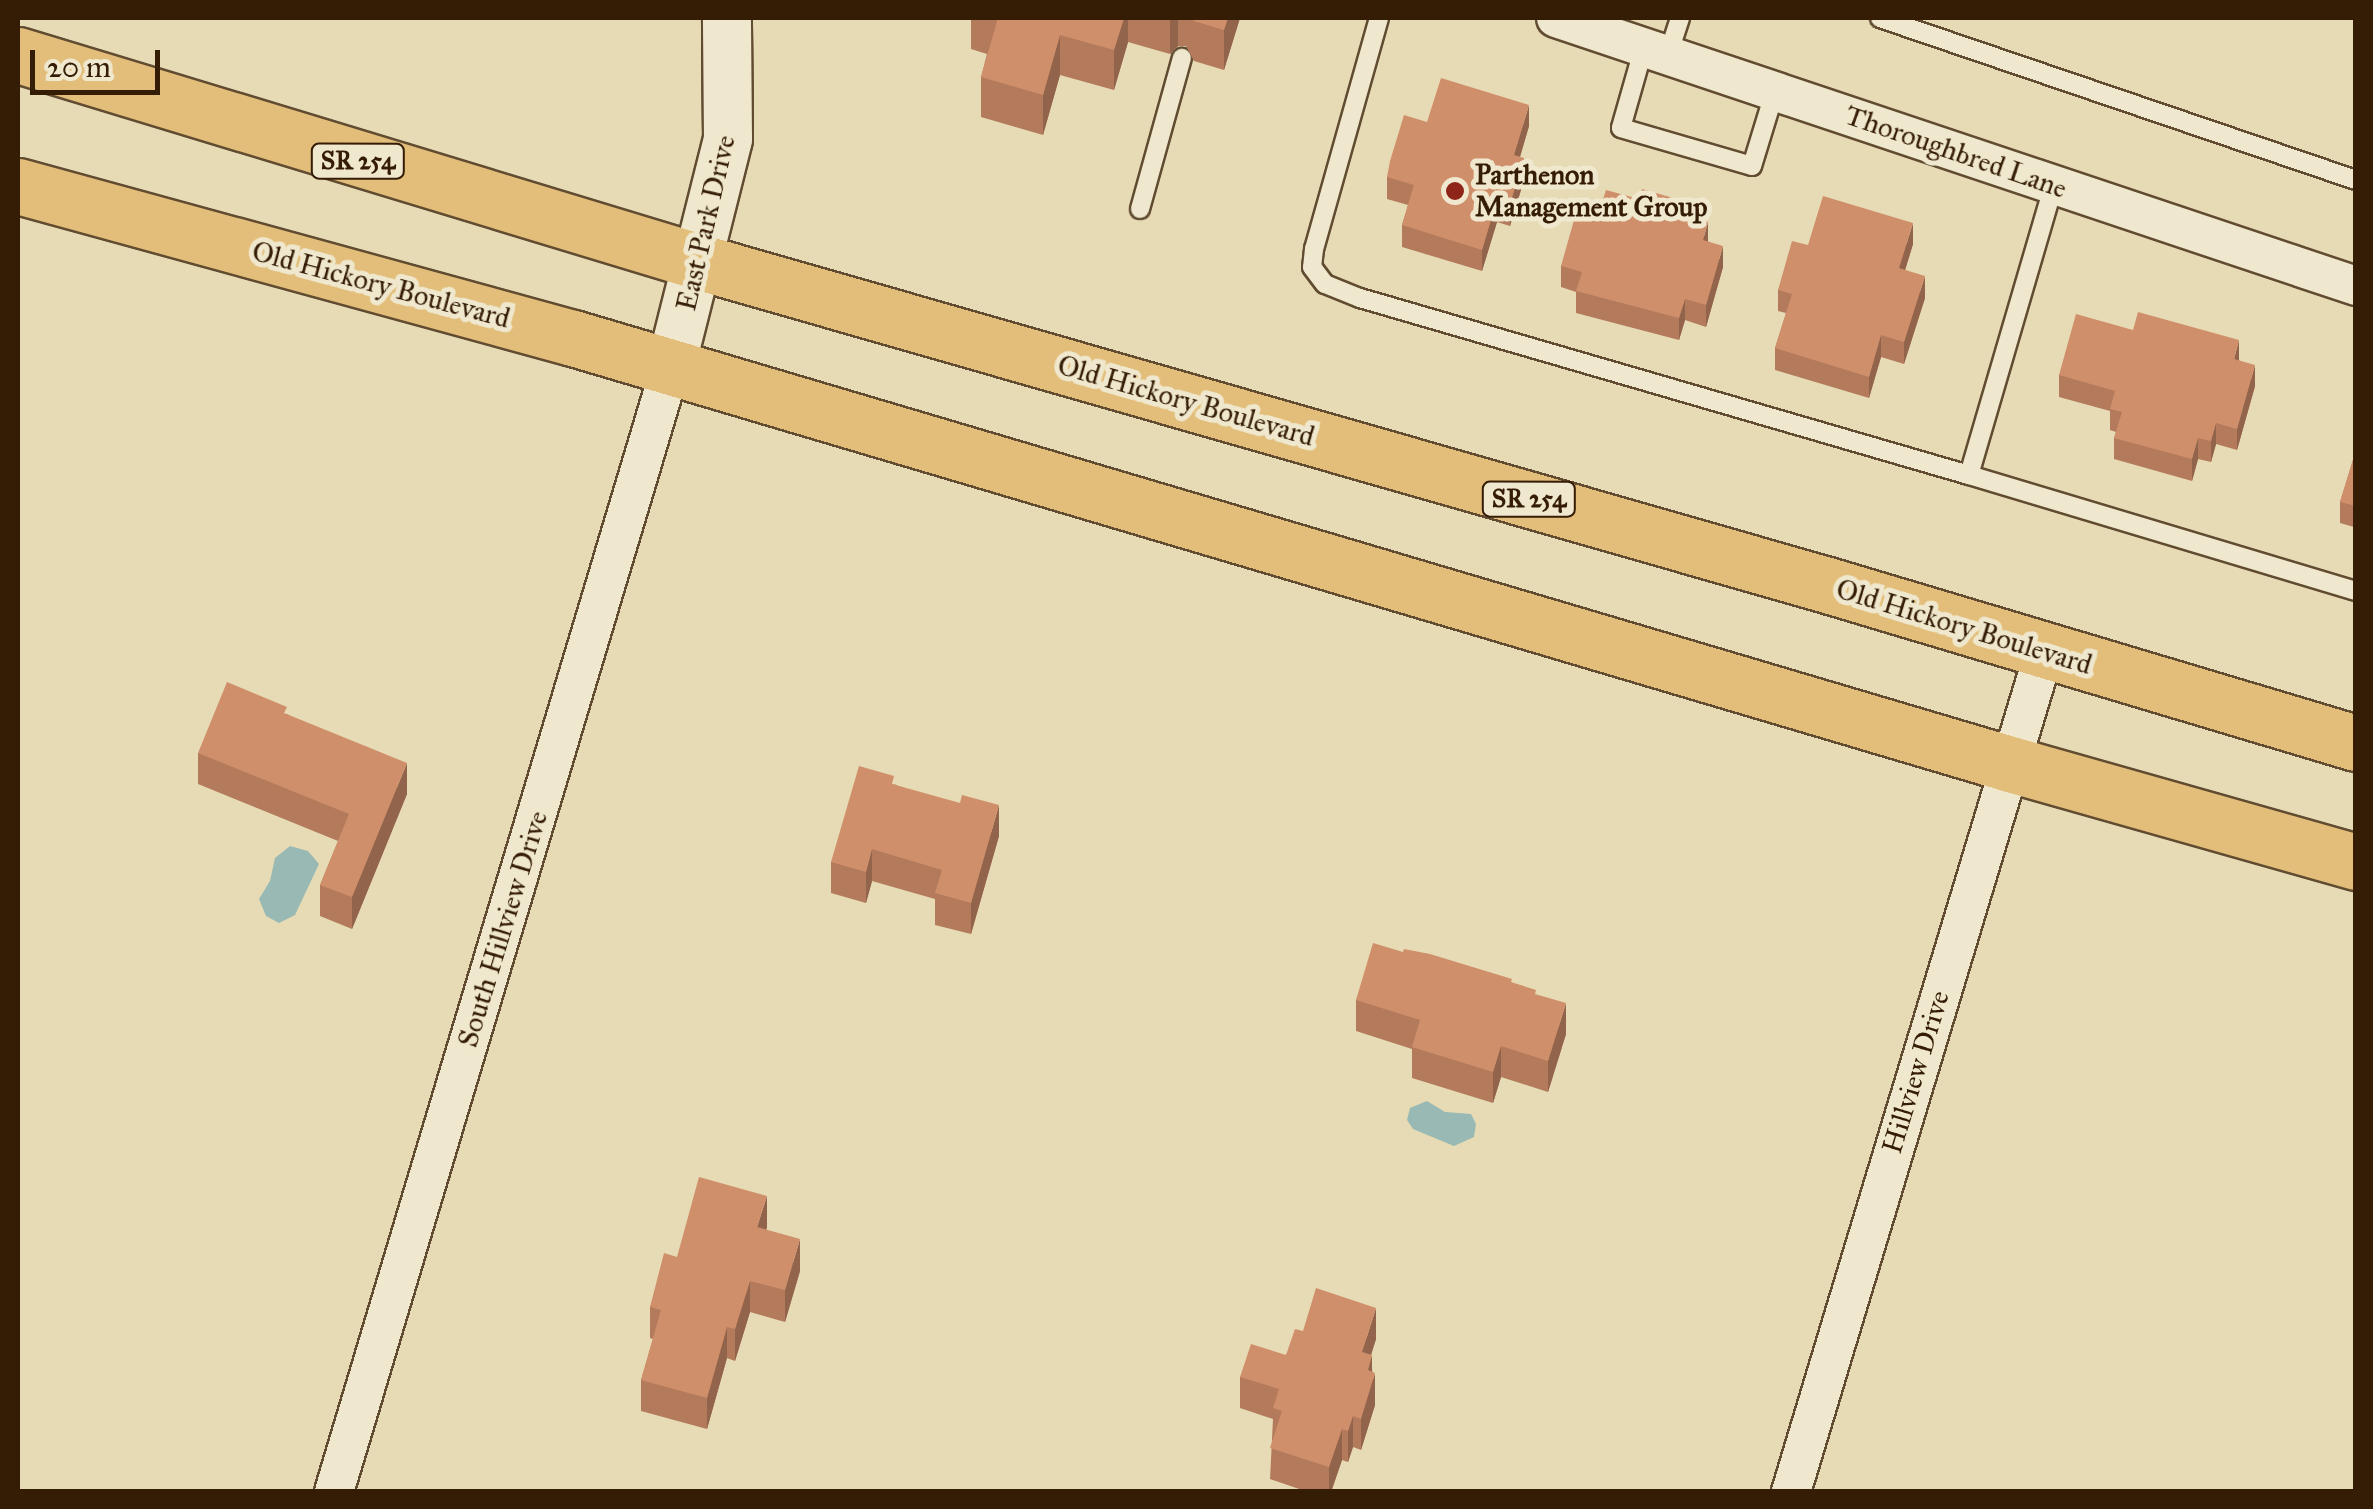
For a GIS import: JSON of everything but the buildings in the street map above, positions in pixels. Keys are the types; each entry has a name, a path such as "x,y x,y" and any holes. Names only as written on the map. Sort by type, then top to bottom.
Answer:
{"main road":[{"name":"Old Hickory Boulevard","path":"18,55 700,262 1805,578 2356,744"},
{"name":"Old Hickory Boulevard","path":"18,186 671,366 2010,764 2356,862"}],"street":[{"name":"East Park Drive","path":"671,366 728,139 727,18"},
{"name":"Thoroughbred Lane","path":"1556,18 2356,286"},
{"name":"South Hillview Drive","path":"334,1492 671,366"},
{"name":"Hillview Drive","path":"1791,1492 2044,653"}],"lane":[{"path":"1379,18 1314,249 1312,267 1325,284 1360,298 2356,592"},
{"path":"1680,18 1656,51 1621,128 1752,166 1775,91"},
{"path":"1880,18 2356,180"},
{"path":"1140,208 1182,58"},
{"path":"1970,476 2054,184"}],"water":[{"path":"290,846 308,851 319,864 295,915 279,923 266,916 259,899 270,881 275,858"},
{"path":"1427,1101 1445,1112 1471,1114 1476,1124 1474,1137 1454,1146 1413,1129 1407,1120 1410,1108"}],"place":[{"name":"Parthenon Management Group","path":"1455,191"}]}
